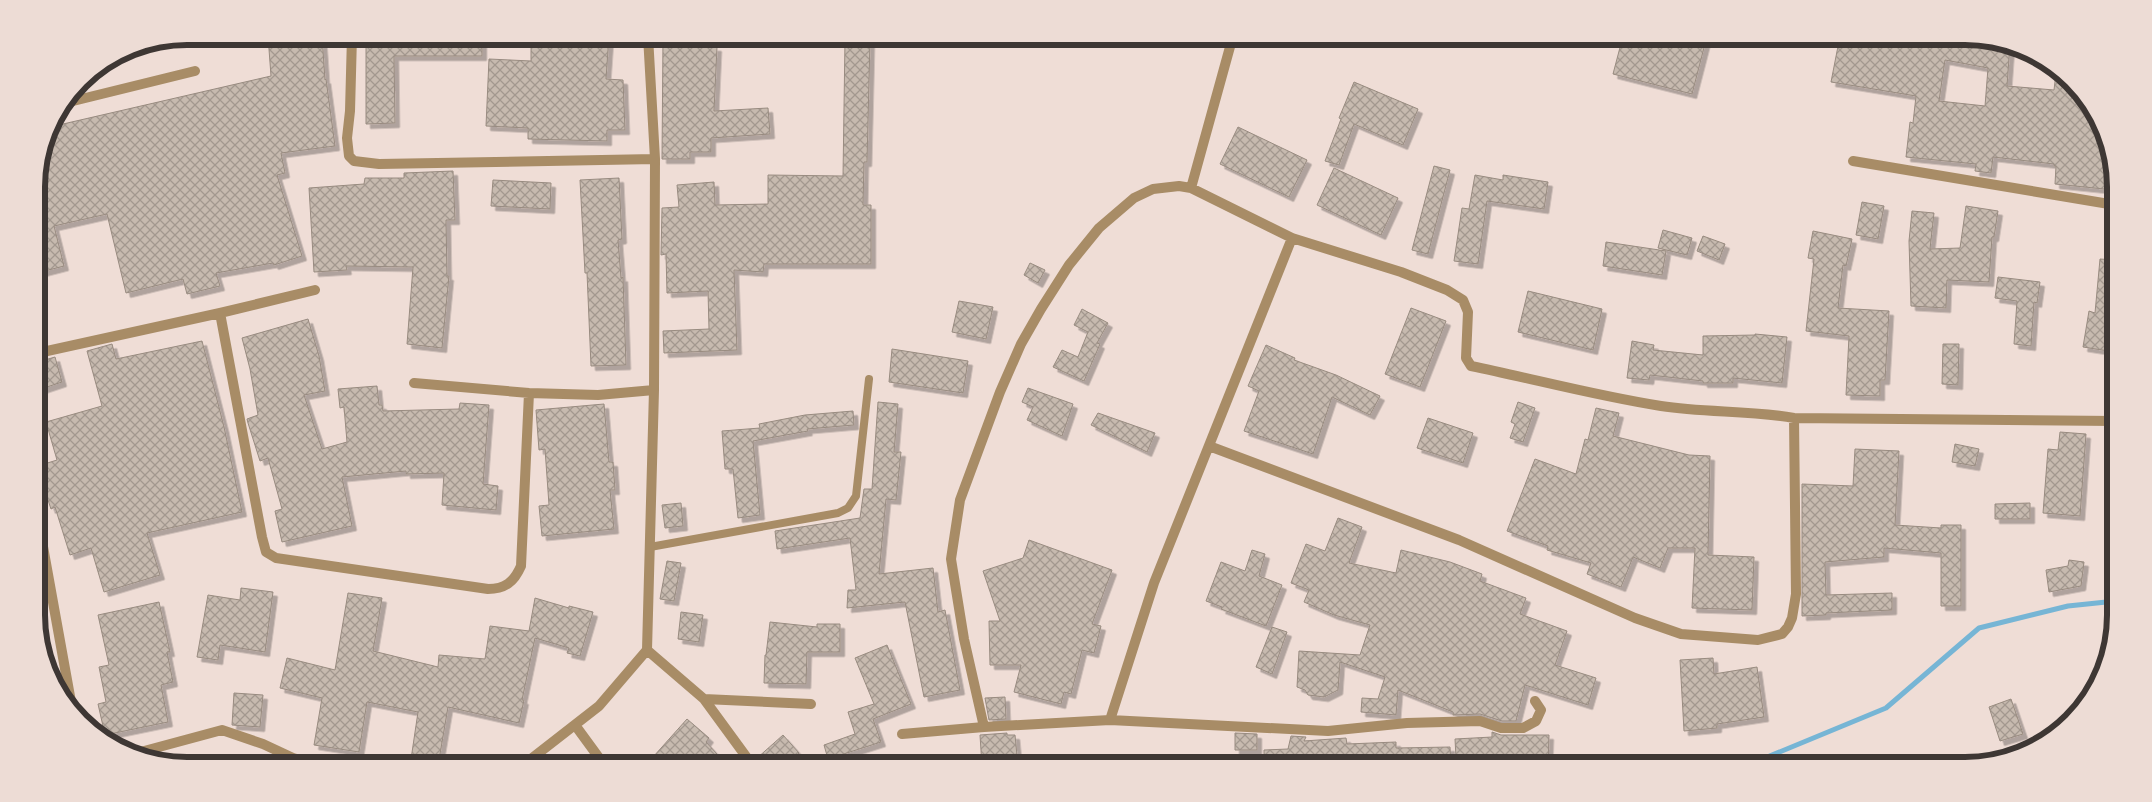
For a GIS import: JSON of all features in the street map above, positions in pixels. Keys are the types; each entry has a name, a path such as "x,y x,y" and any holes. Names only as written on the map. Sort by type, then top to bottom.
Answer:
{"street":[{"path":"352,45 348,156 354,161 379,164 655,159"},
{"path":"534,757 599,706 647,650 654,390 655,159 649,45"},
{"path":"1191,188 1231,45"},
{"path":"74,101 194,71"},
{"path":"1852,161 2107,204"},
{"path":"984,727 964,640 951,559 960,500 1000,392 1021,344 1041,309 1069,265 1099,228 1134,198 1152,189 1179,186 1191,188 1292,238 1400,272 1447,290 1463,300 1468,312 1466,358 1471,366 1661,406 1711,411 1770,414 1794,418 2107,421"},
{"path":"1110,720 1154,583 1292,238"},
{"path":"45,351 315,290"},
{"path":"220,313 262,537 266,552 276,558 488,589 500,589 510,583 521,566 529,393"},
{"path":"414,383 529,393 598,395 654,390"},
{"path":"1209,446 1459,540 1635,618 1681,634 1758,640 1782,634 1788,627 1792,618 1796,594 1794,418"},
{"path":"45,557 70,695"},
{"path":"647,650 704,699 746,757"},
{"path":"704,699 812,704"},
{"path":"902,734 1110,720 1328,730 1407,723 1480,721 1501,728 1523,728 1536,721 1540,710 1535,701"},
{"path":"575,725 598,757"},
{"path":"147,750 222,730 263,744 291,757"}],"lane":[{"path":"650,546 838,513 848,508 856,496 869,379"}],"building":[{"path":"269,45 323,45 325,80 335,146 281,153 285,173 277,175 302,256 274,265 273,263 216,273 220,286 187,294 183,279 126,293 107,214 54,226 64,266 45,271 45,178 50,151 60,125 271,76"},
{"path":"366,45 482,45 482,56 394,56 395,123 366,124"},
{"path":"531,45 608,45 606,79 623,80 625,130 607,130 607,141 528,139 528,128 486,126 489,59 531,61"},
{"path":"663,45 717,47 714,111 768,108 770,134 711,138 711,152 690,152 690,159 662,159"},
{"path":"845,45 870,45 867,162 864,162 863,205 871,205 871,264 764,264 763,272 734,270 737,350 664,353 663,331 709,329 708,291 667,293 666,254 661,255 662,208 679,207 677,185 714,182 715,205 768,204 768,175 843,176"},
{"path":"1621,45 1705,45 1692,94 1613,74"},
{"path":"1838,45 1965,45 1983,46 2009,53 2007,86 2054,90 2055,78 2078,101 2088,116 2102,151 2106,169 2107,189 2055,184 2056,166 2054,164 1993,157 1991,173 1975,171 1976,164 1906,157 1910,122 1913,123 1916,96 1831,82","holes":["1945,60 1988,68 1985,106 1939,101"]},
{"path":"1354,82 1418,109 1403,145 1354,124 1339,165 1325,161 1341,119 1339,118"},
{"path":"1238,127 1307,160 1289,197 1220,164"},
{"path":"1434,166 1450,170 1428,254 1412,250"},
{"path":"1334,168 1398,198 1381,235 1317,205"},
{"path":"453,171 455,220 446,220 447,276 449,276 442,348 407,344 413,267 346,266 347,270 314,272 309,188 364,184 365,178 404,178 404,173"},
{"path":"1475,175 1503,180 1503,175 1548,182 1544,209 1487,201 1478,264 1454,261 1462,208 1469,209"},
{"path":"619,178 622,239 618,240 621,278 623,277 626,365 591,366 580,180"},
{"path":"493,180 551,183 550,209 491,206"},
{"path":"1862,202 1884,206 1878,239 1856,235"},
{"path":"1966,206 1998,211 1994,237 1992,237 1989,282 1947,280 1946,308 1911,306 1909,241 1912,211 1934,213 1930,249 1960,248"},
{"path":"1663,230 1692,238 1687,255 1658,248"},
{"path":"1813,231 1852,239 1846,266 1843,265 1838,308 1889,311 1885,380 1880,380 1880,396 1846,395 1849,336 1806,331 1814,259 1808,258"},
{"path":"1703,236 1725,244 1719,260 1697,251"},
{"path":"1606,242 1666,251 1662,275 1603,266"},
{"path":"2100,259 2107,259 2107,351 2083,347 2089,311 2095,313"},
{"path":"1030,263 1045,270 1038,283 1024,275"},
{"path":"1998,277 2040,282 2037,303 2034,302 2031,346 2014,344 2017,301 1995,298"},
{"path":"1528,291 1602,309 1593,350 1518,332"},
{"path":"959,301 993,307 986,339 952,332"},
{"path":"1411,308 1446,321 1420,387 1385,374"},
{"path":"1082,309 1108,323 1097,343 1100,344 1084,381 1053,367 1062,350 1078,357 1088,332 1074,325"},
{"path":"308,319 319,356 325,391 304,395 322,449 347,442 344,407 340,408 338,389 377,386 379,405 382,405 383,411 459,409 460,403 489,405 483,484 498,486 496,510 442,505 444,473 406,474 406,471 342,477 352,526 282,542 275,511 282,509 268,458 260,461 247,419 258,415 250,369 242,338"},
{"path":"1755,334 1787,337 1782,383 1733,378 1733,383 1703,383 1703,381 1650,375 1649,380 1627,378 1632,341 1654,345 1653,350 1703,355 1703,336"},
{"path":"202,341 224,427 242,512 147,533 160,575 104,592 91,548 70,555 55,507 51,509 45,491 45,464 57,460 46,422 102,406 87,351 112,344 116,359"},
{"path":"1943,344 1959,344 1958,385 1942,384"},
{"path":"1266,345 1295,358 1294,360 1336,375 1380,396 1370,415 1332,397 1313,454 1244,431 1259,391 1248,386"},
{"path":"892,349 968,361 963,393 889,382"},
{"path":"55,357 62,382 45,388 45,360"},
{"path":"1028,388 1073,404 1062,436 1027,420 1033,407 1022,402"},
{"path":"878,402 898,404 894,452 901,452 896,500 886,499 879,574 933,568 938,612 945,610 960,690 924,697 905,602 847,608 848,590 856,590 850,538 777,549 775,531 860,518 864,489 872,489"},
{"path":"1518,402 1535,408 1523,442 1510,438 1515,424 1511,422"},
{"path":"604,404 609,462 613,462 615,490 610,490 614,529 542,536 539,506 549,505 545,449 539,450 536,410"},
{"path":"1596,408 1619,413 1613,436 1689,455 1710,456 1708,555 1754,557 1752,610 1692,608 1695,548 1668,548 1660,568 1633,557 1621,587 1587,574 1591,563 1547,550 1548,546 1507,531 1535,459 1576,474 1585,439 1588,440"},
{"path":"853,411 854,425 807,429 808,431 753,441 760,515 738,518 733,469 725,469 722,431 760,428 759,424 805,415"},
{"path":"1098,413 1155,433 1147,452 1091,425"},
{"path":"1428,418 1473,433 1463,463 1417,448"},
{"path":"2060,432 2086,434 2080,516 2043,513 2048,449 2058,450"},
{"path":"1955,444 1979,449 1975,466 1952,462"},
{"path":"1855,449 1899,451 1895,525 1941,528 1941,525 1961,525 1961,606 1941,606 1941,553 1884,548 1884,557 1825,562 1826,595 1892,593 1892,610 1802,616 1802,484 1853,486"},
{"path":"681,503 683,526 665,528 662,505"},
{"path":"2030,503 2030,519 1995,519 1995,504"},
{"path":"1338,518 1362,527 1349,563 1396,573 1401,550 1450,562 1482,574 1480,581 1526,598 1520,614 1567,631 1555,665 1596,678 1588,705 1525,685 1516,721 1502,721 1480,714 1453,715 1453,712 1398,690 1396,715 1361,712 1362,698 1378,699 1385,677 1340,662 1338,690 1324,697 1308,695 1305,690 1297,687 1299,651 1360,655 1370,625 1334,615 1304,602 1309,590 1291,583 1306,544 1325,551"},
{"path":"1029,540 1112,570 1092,624 1101,626 1094,653 1082,650 1071,694 1064,692 1061,704 1014,692 1021,665 990,665 989,621 1000,621 983,571 1023,558"},
{"path":"1252,550 1265,554 1259,576 1282,585 1266,626 1221,609 1222,607 1206,601 1221,562 1245,571"},
{"path":"2069,560 2084,562 2081,586 2049,592 2046,570 2068,566"},
{"path":"667,561 681,563 674,601 660,599"},
{"path":"241,588 273,592 265,652 220,645 218,660 197,657 208,595 240,600"},
{"path":"348,593 382,598 373,651 438,667 439,655 485,659 490,626 529,631 535,598 569,608 569,606 593,612 580,656 567,653 569,648 535,638 519,723 448,707 440,757 411,757 418,712 367,702 359,752 314,745 322,698 280,688 287,658 335,670"},
{"path":"159,602 170,652 167,652 173,682 161,685 168,722 110,734 104,730 98,704 106,702 99,667 109,665 98,615"},
{"path":"681,612 703,615 699,642 678,639"},
{"path":"770,622 817,627 817,624 840,624 840,652 807,652 806,684 764,683 765,655"},
{"path":"1272,627 1287,632 1272,674 1256,667"},
{"path":"887,645 911,704 873,719 881,742 834,757 827,757 824,745 855,734 848,712 874,704 855,658"},
{"path":"1713,658 1714,674 1757,667 1764,717 1717,724 1717,728 1684,731 1680,660"},
{"path":"234,693 263,695 260,727 232,725"},
{"path":"1005,697 1006,719 989,720 985,698"},
{"path":"2011,699 2023,734 2000,741 1989,707"},
{"path":"687,719 709,738 706,742 720,757 653,757"},
{"path":"1492,732 1501,735 1549,735 1548,757 1456,757 1455,739 1492,737"},
{"path":"1007,733 1007,735 1015,735 1017,757 981,757 980,735"},
{"path":"1235,733 1257,734 1257,750 1235,750"},
{"path":"783,735 799,753 795,757 758,757"},
{"path":"1291,736 1306,737 1304,741 1346,738 1347,744 1396,742 1396,748 1450,747 1451,757 1264,757 1264,750 1288,749"}],"waterway":[{"path":"1767,757 1886,708 1979,628 2068,606 2107,602"}]}
